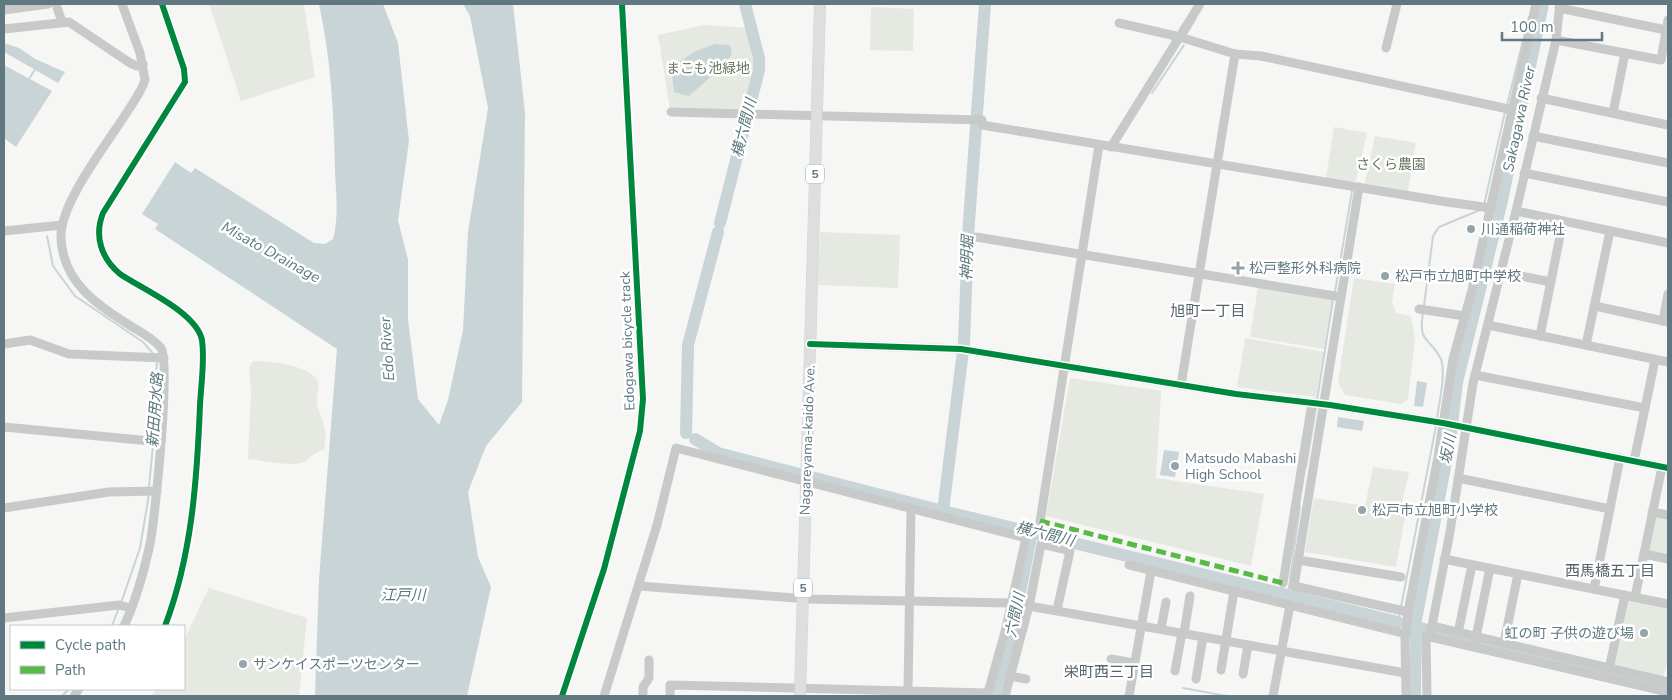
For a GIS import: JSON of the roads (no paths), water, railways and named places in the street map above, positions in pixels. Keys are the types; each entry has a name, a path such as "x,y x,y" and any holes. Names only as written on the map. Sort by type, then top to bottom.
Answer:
{"main road":[{"name":"Nagareyama-kaido Ave.","path":"800,692 820,4"}],"street":[{"path":"4,10 48,4"},
{"path":"56,4 62,22"},
{"path":"122,4 146,76 144,84 71,200 62,225 62,251 69,270 80,288 94,301 152,340 161,348 164,358 161,442 150,543 132,608 124,625"},
{"path":"1111,147 1200,4"},
{"path":"1386,48 1397,4"},
{"path":"1406,696 1406,632 1408,615 1444,423 1453,359 1465,316 1486,207 1508,109 1536,4"},
{"path":"1431,632 1458,478 1462,427 1556,40 1560,6 1666,30"},
{"path":"1556,40 1661,60 1668,20"},
{"path":"4,29 68,22 134,65 143,64"},
{"path":"1119,23 1180,37 1235,54 1279,60 1508,109"},
{"path":"1613,113 1625,53"},
{"path":"1181,385 1235,54"},
{"path":"1541,98 1668,125"},
{"path":"671,112 972,119 982,123 1099,145 1486,207"},
{"path":"1533,136 1668,163"},
{"path":"1040,522 1099,145"},
{"path":"1524,173 1668,202"},
{"path":"1359,188 1294,586 1398,610 1408,615"},
{"path":"1516,211 1668,243"},
{"path":"1540,336 1563,221"},
{"path":"4,231 62,225"},
{"path":"1586,346 1610,231"},
{"path":"976,237 1341,297"},
{"path":"1501,272 1551,282"},
{"path":"1594,306 1666,322 1668,294"},
{"path":"1420,309 1465,316"},
{"path":"1488,325 1668,362"},
{"path":"4,344 30,340 69,354 164,358"},
{"path":"810,344 965,350 1181,385 1323,404 1444,423 1665,468 1652,512 1635,598"},
{"path":"1634,461 1656,360"},
{"path":"1475,375 1645,408"},
{"path":"1283,583 1312,403"},
{"path":"4,427 161,442"},
{"path":"604,696 639,586 676,448 911,510 1026,538 988,694 908,690 800,692 670,684 670,696"},
{"path":"1594,589 1620,458"},
{"path":"1458,478 1610,508"},
{"path":"4,508 109,492 157,491"},
{"path":"908,690 911,510"},
{"path":"1652,512 1668,515"},
{"path":"1294,514 1305,516"},
{"path":"1005,696 1029,606 1041,544 1070,551 1057,610"},
{"path":"1644,554 1668,559"},
{"path":"1444,559 1668,604"},
{"path":"1298,560 1401,577"},
{"path":"1129,565 1234,592 1406,632"},
{"path":"1458,633 1472,565"},
{"path":"1475,642 1490,568"},
{"path":"1129,696 1151,571"},
{"path":"1504,644 1518,574"},
{"path":"639,586 803,598 1010,603"},
{"path":"1221,670 1234,592"},
{"path":"1609,669 1625,595"},
{"path":"1175,671 1190,596"},
{"path":"1161,629 1166,602"},
{"path":"4,618 119,605 132,608"},
{"path":"1273,696 1290,605"},
{"path":"1029,606 1405,673"},
{"path":"1431,632 1668,692"},
{"path":"1427,696 1426,636 1431,632 1458,633 1475,642 1504,644 1668,682"},
{"path":"1196,679 1203,637"},
{"path":"1243,674 1248,645"},
{"path":"1111,659 1134,663"},
{"path":"643,696 643,687 649,678 649,660"},
{"path":"1010,676 1026,679"}],"water":[{"name":"江戸川","path":"319,4 383,4 398,43 409,141 398,220 408,260 408,320 418,399 439,425 448,400 463,330 468,232 488,108 470,16 463,4 513,4 525,113 522,402 486,446 468,492 478,557 491,587 467,696 315,696 319,579 337,349 155,229 158,224 142,214 175,162 191,173 195,168 314,243 325,244 333,239 337,205 333,108 329,66"},
{"path":"4,43 19,48 35,59 65,72 58,83 4,52"},
{"path":"715,44 730,45 732,54 726,63 689,96 674,92 671,67 696,51"},
{"path":"4,65 52,91 16,147 4,138"},
{"path":"1417,381 1427,383 1423,407 1414,406"},
{"path":"1338,417 1364,421 1362,431 1337,427"},
{"path":"1164,450 1179,452 1175,477 1160,475"}],"waterway":[{"name":"横六間川","path":"720,223 759,70 759,58 745,4"},
{"name":"神明堀","path":"943,511 964,343 968,235 985,4"},
{"name":"坂川","path":"1415,696 1416,620 1450,441 1457,382 1501,205 1543,4"},
{"name":"Sakagawa River","path":"1507,105 1529,17"},
{"path":"1187,33 1196,18"},
{"path":"1152,93 1184,45"},
{"path":"29,79 36,68"},
{"name":"Sakagawa River","path":"1484,205 1505,112"},
{"path":"1335,292 1352,191"},
{"path":"1424,306 1433,236 1439,227 1480,210"},
{"name":"横六間川","path":"686,433 688,345 718,232"},
{"name":"新田用水路","path":"47,236 53,266 75,296 143,342 155,356"},
{"path":"1317,400 1333,299"},
{"path":"1423,313 1423,335 1440,357 1443,370 1437,418"},
{"name":"新田用水路","path":"153,437 157,360"},
{"path":"1306,467 1316,408"},
{"path":"1401,607 1436,426"},
{"name":"横六間川","path":"695,439 718,453 943,511 1398,622"},
{"name":"新田用水路","path":"149,487 153,445"},
{"name":"新田用水路","path":"121,603 140,548 149,494"},
{"path":"1288,595 1300,506"},
{"name":"六間川","path":"994,696 1013,629 1032,532"},
{"name":"新田用水路","path":"112,625 119,607"},
{"path":"1398,622 1400,612"},
{"path":"1416,627 1668,687"},
{"path":"1183,688 1227,696"},
{"name":"新田用水路","path":"62,696 68,690"}],"place":[{"name":"川通稲荷神社","path":"1471,229"},
{"name":"松戸整形外科病院","path":"1238,268"},
{"name":"松戸市立旭町中学校","path":"1385,276"},
{"name":"Matsudo Mabashi High School","path":"1175,466"},
{"name":"松戸市立旭町小学校","path":"1362,510"},
{"name":"虹の町 子供の遊び場","path":"1644,633"},
{"name":"サンケイスポーツセンター","path":"243,664"}],"district":[{"name":"旭町一丁目","path":"1208,311"},
{"name":"西馬橋五丁目","path":"1610,571"},
{"name":"栄町西三丁目","path":"1109,672"}],"park label":[{"name":"まこも池緑地","path":"708,68"},
{"name":"さくら農園","path":"1391,164"}],"water label":[{"name":"Misato Drainage","path":"271,252"},
{"name":"Edo River","path":"387,349"}]}
